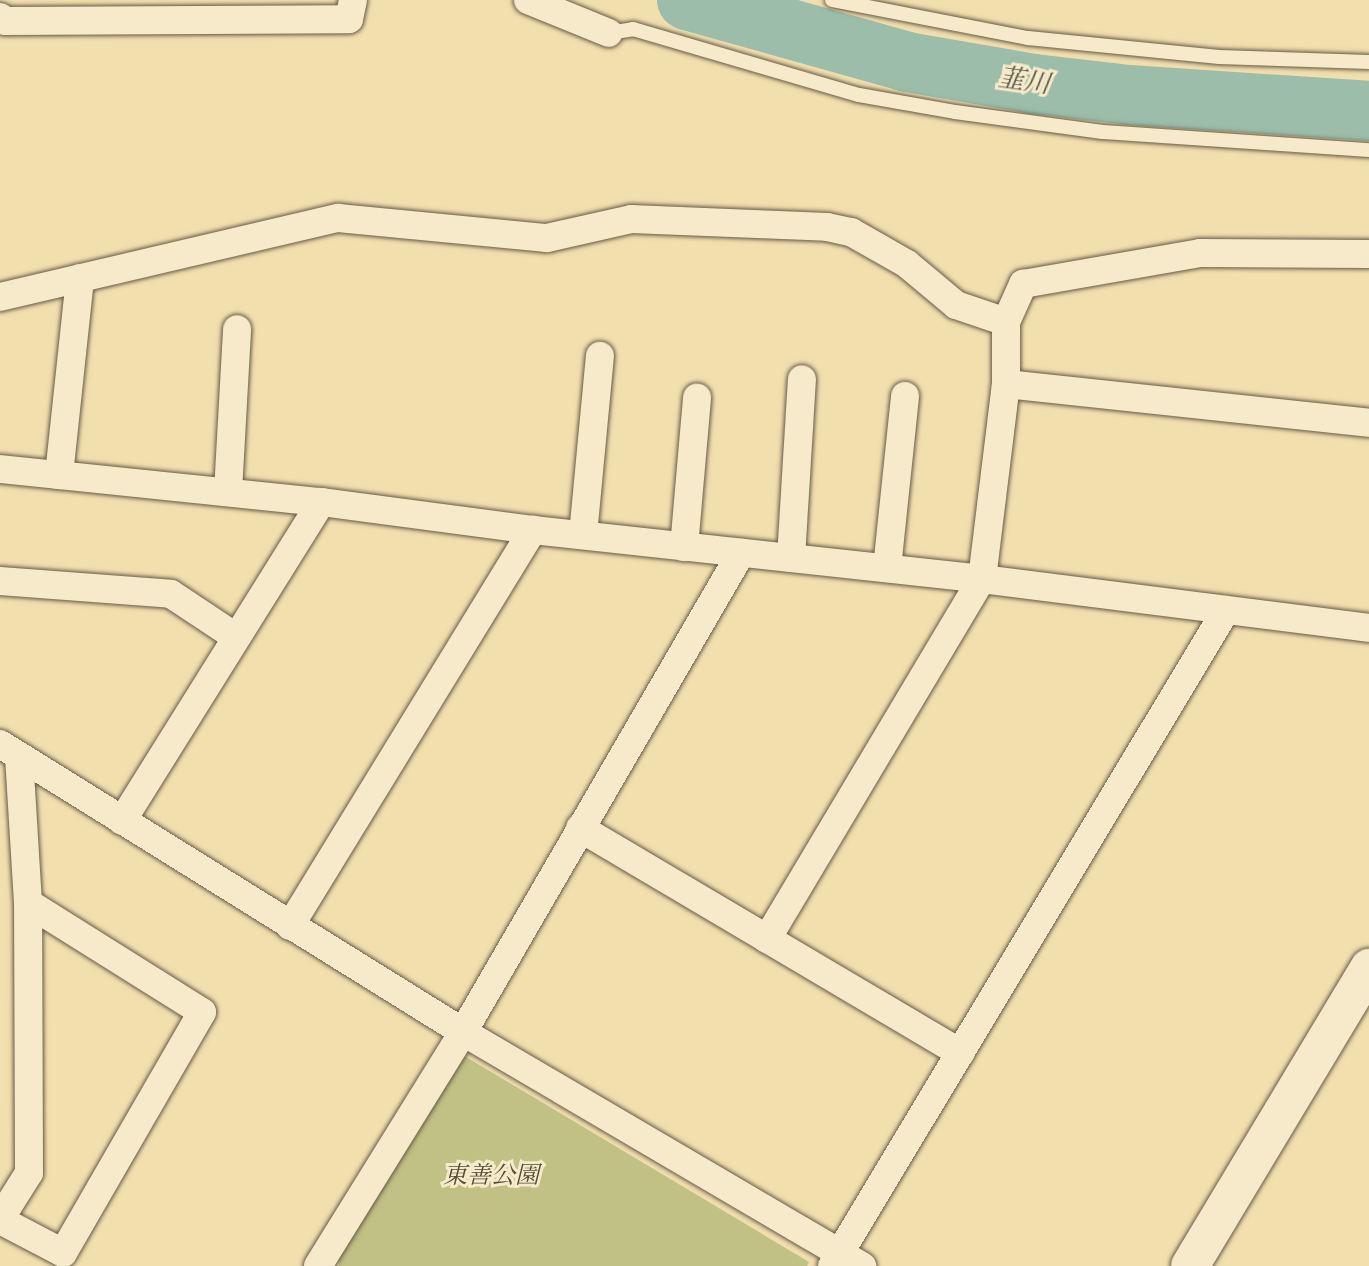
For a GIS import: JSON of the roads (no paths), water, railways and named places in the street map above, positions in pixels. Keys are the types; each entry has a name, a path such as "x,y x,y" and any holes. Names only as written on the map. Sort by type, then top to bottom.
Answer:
{"street":[{"path":"0,17 5,21 131,10 349,19 353,0"},
{"path":"528,0 609,33"},
{"path":"0,297 338,218 547,238 631,219 827,227 877,244 956,305 1006,322"},
{"path":"767,939 982,579 1006,384 1006,322 1023,284 1200,253 1369,254"},
{"path":"59,475 80,278"},
{"path":"228,492 237,329"},
{"path":"583,535 600,356"},
{"path":"791,558 802,379"},
{"path":"1006,384 1369,423"},
{"path":"887,568 905,396"},
{"path":"684,547 697,398"},
{"path":"0,469 321,502 533,530 982,579 1369,628"},
{"path":"122,821 321,502"},
{"path":"290,926 533,530"},
{"path":"318,1266 463,1032 741,553"},
{"path":"0,581 171,594 236,637"},
{"path":"10,750 290,926 845,1262 960,1053 1226,610"},
{"path":"10,750 11,841 28,903 29,1173 0,1220 63,1253 202,1012 28,903"},
{"path":"580,828 960,1053"},
{"path":"1190,1266 1369,968"}],"lane":[{"path":"832,0 1028,38 1219,57 1369,62"},
{"path":"609,33 633,29 859,95 955,112 1103,132 1369,150"}],"waterway":[{"name":"韮川","path":"687,0 907,62 1034,84 1129,95 1369,111"}],"park label":[{"name":"東善公園","path":"491,1176"}]}
